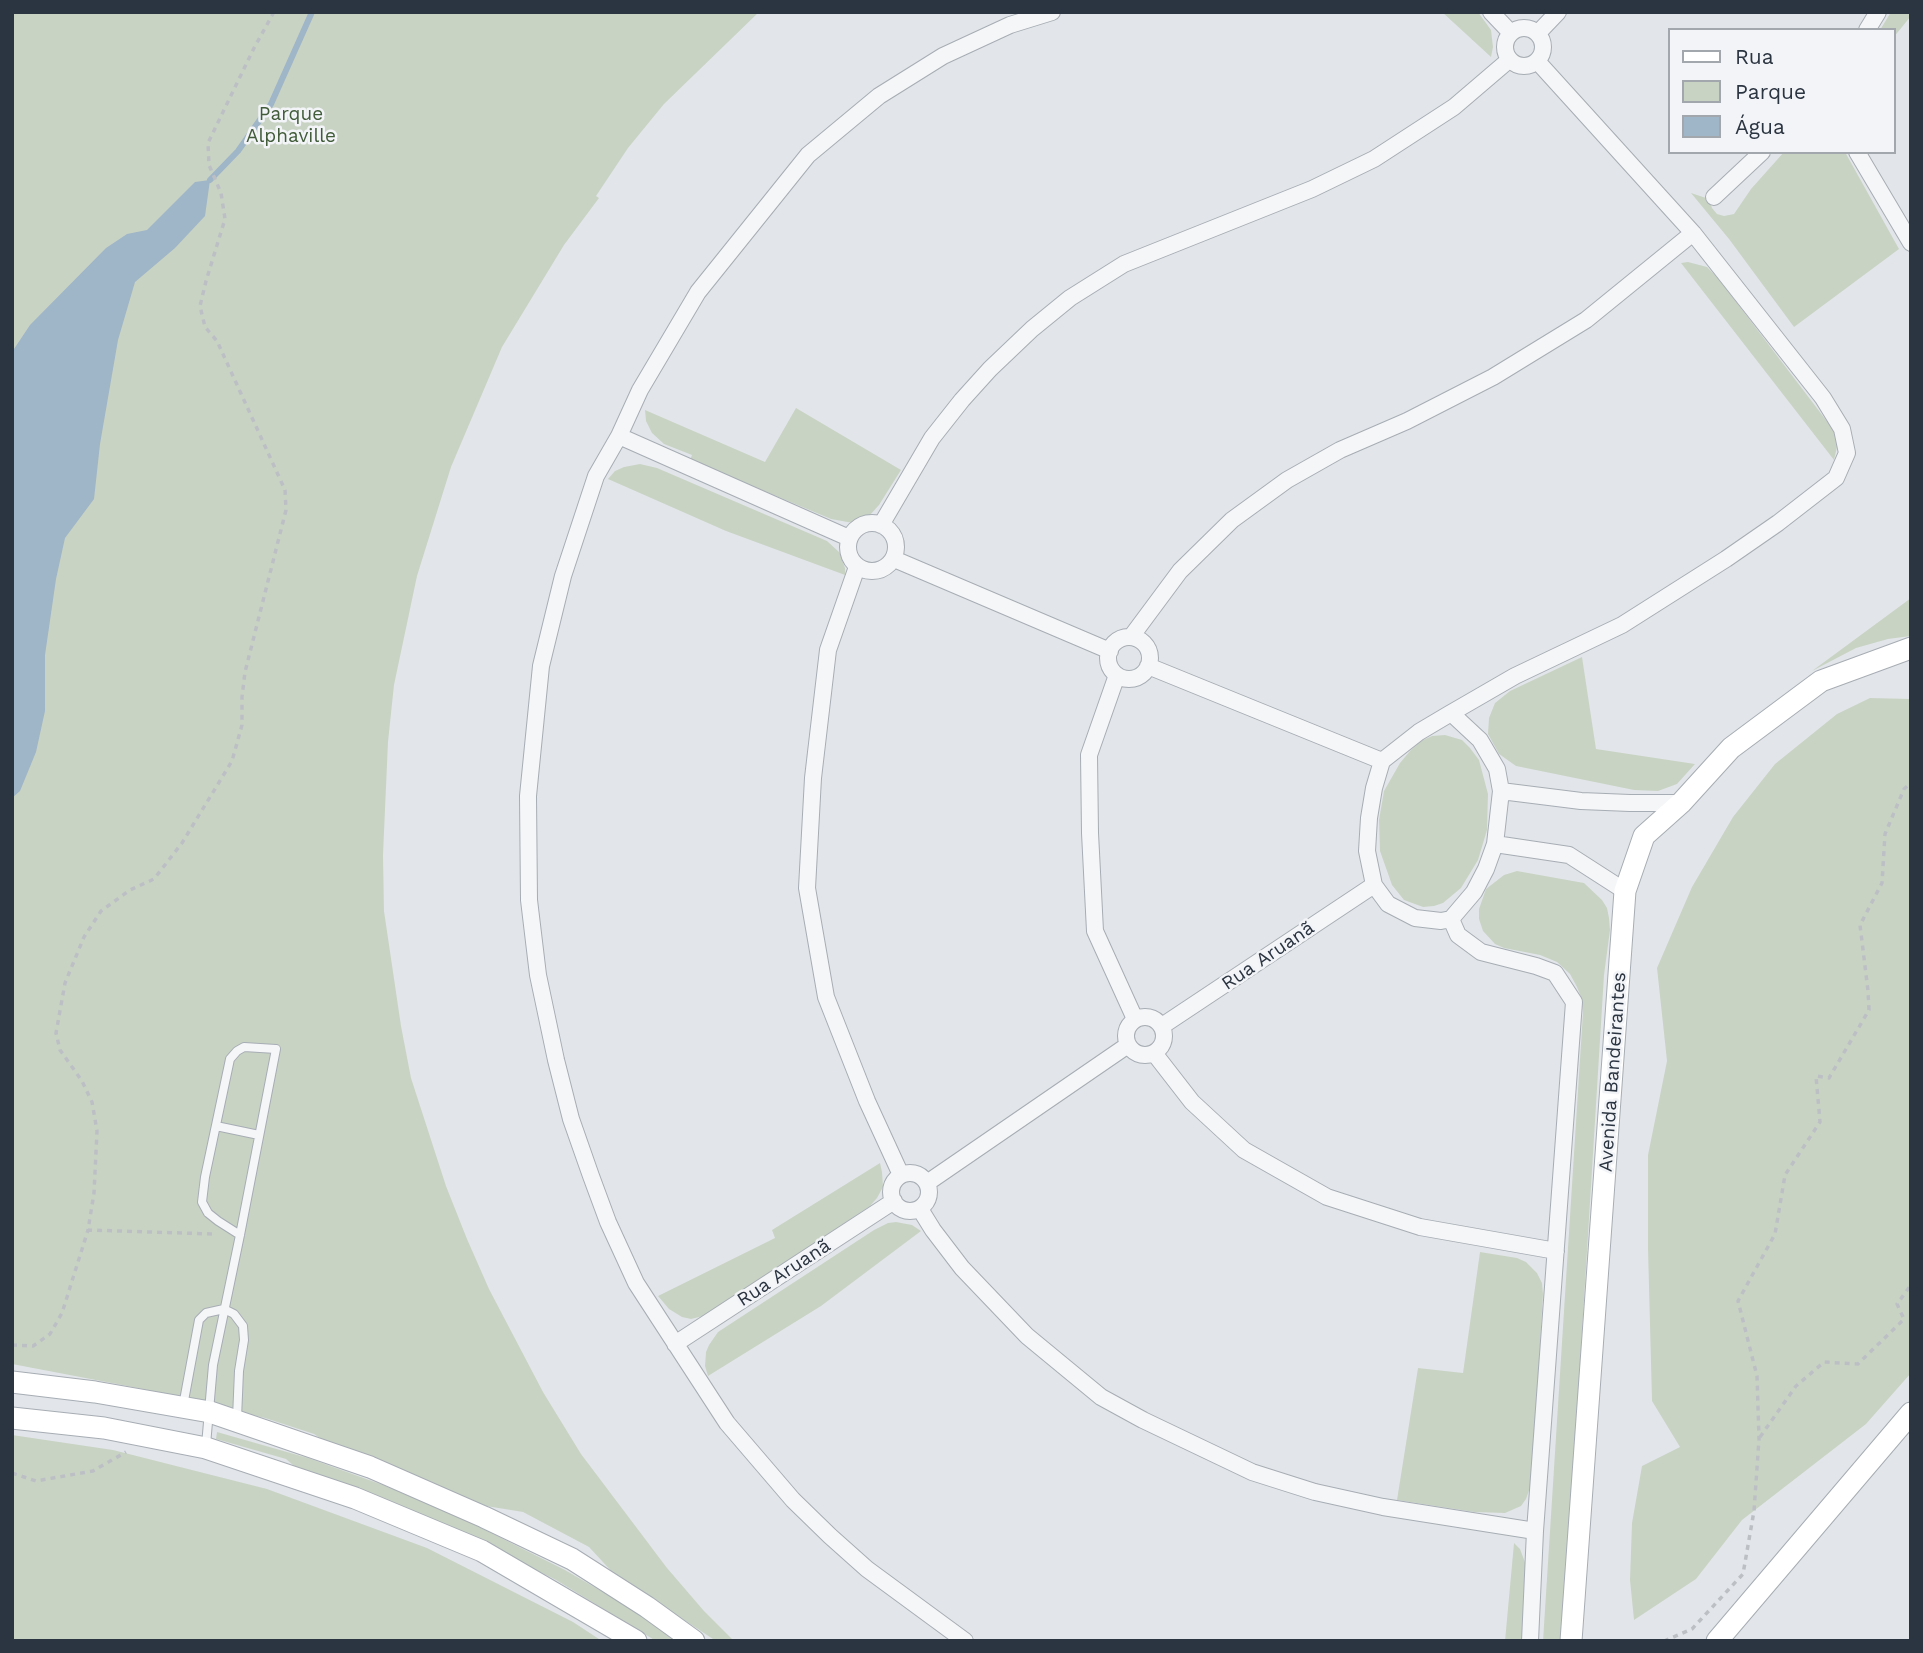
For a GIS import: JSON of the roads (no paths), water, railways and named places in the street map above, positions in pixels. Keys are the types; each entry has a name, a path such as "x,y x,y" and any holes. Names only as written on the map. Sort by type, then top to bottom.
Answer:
{"street":[{"path":"965,1641 867,1569 793,1500 727,1423 636,1283 599,1199 571,1119 556,1060 538,975 529,900 528,796 541,666 563,576 592,489 640,390 698,292 808,155 879,96 943,56 1010,25 1052,12"},
{"path":"1492,12 1510,32"},
{"path":"1538,33 1558,12"},
{"path":"1868,28 1878,12"},
{"path":"1524,27 1538,33 1543,47 1537,61 1531,65 1516,64 1505,54 1504,46 1510,32 1524,27"},
{"path":"881,525 932,438 962,400 1032,329 1070,298 1124,264 1312,190 1374,159 1454,107 1510,60"},
{"path":"1451,713 1480,740 1497,769 1501,791 1494,844 1486,869 1474,892 1451,919 1441,921 1415,918 1388,904 1374,885 1367,851 1368,818 1382,761 1419,732 1451,713 1515,676 1622,625 1726,559 1779,523 1836,478 1847,453 1842,429 1823,398 1693,233 1537,61"},
{"path":"1714,197 1760,154"},
{"path":"1858,154 1911,243"},
{"path":"1131,637 1180,571 1232,520 1276,488 1340,450 1407,421 1493,377 1586,320 1693,233"},
{"path":"619,436 849,538"},
{"path":"864,524 881,525 891,531 894,538 894,559 878,571 866,571 857,567 848,554 849,538 864,524"},
{"path":"894,559 1110,651"},
{"path":"857,567 828,650 813,778 807,888 826,997 867,1101 901,1175"},
{"path":"1131,637 1140,640 1147,647 1150,656 1143,674 1135,678 1125,678 1117,675 1110,665 1110,651 1118,640 1131,637"},
{"name":"Avenida Bandeirantes","path":"1571,1641 1625,891 1644,836 1681,803 1731,748 1821,681 1911,648"},
{"path":"1148,666 1382,761"},
{"path":"1117,675 1090,755 1091,861 1095,931 1135,1019"},
{"path":"1501,791 1581,801 1681,803"},
{"path":"1494,844 1569,855 1625,891"},
{"name":"Rua Aruanã","path":"1161,1026 1374,885"},
{"path":"1451,919 1458,935 1481,952 1536,966 1555,974 1574,1002 1535,1531 1530,1641"},
{"path":"1151,1017 1161,1026 1163,1042 1154,1053 1138,1054 1128,1045 1126,1031 1135,1019 1151,1017"},
{"path":"927,1183 1128,1045"},
{"path":"1154,1053 1192,1102 1244,1150 1326,1197 1420,1227 1556,1251"},
{"path":"914,1174 927,1183 929,1197 920,1209 907,1211 894,1201 892,1187 901,1175 914,1174"},
{"name":"Rua Aruanã","path":"675,1345 894,1201"},
{"path":"920,1209 962,1268 1027,1336 1101,1397 1143,1420 1252,1472 1315,1492 1383,1507 1535,1531"},
{"path":"12,1382 210,1412 370,1467 572,1559 694,1641"},
{"path":"1717,1641 1911,1413"},
{"path":"12,1418 104,1428 206,1448 355,1498 482,1551 636,1641"}],"lane":[{"path":"206,1448 213,1365 240,1235 276,1049 244,1047 230,1059 205,1177 202,1202 208,1213 240,1235"},
{"path":"216,1126 259,1135"},
{"path":"183,1406 199,1320 206,1313 224,1309 234,1314 243,1326 237,1420"}],"water":[{"path":"210,180 205,216 175,248 135,282 118,340 100,444 94,499 65,538 56,579 45,655 45,711 36,752 20,791 12,798 12,352 30,325 106,248 127,234 147,230 195,182"}],"waterway":[{"path":"210,180 238,151 271,104 312,12"}],"park label":[{"name":"Parque Alphaville","path":"291,125"}]}
